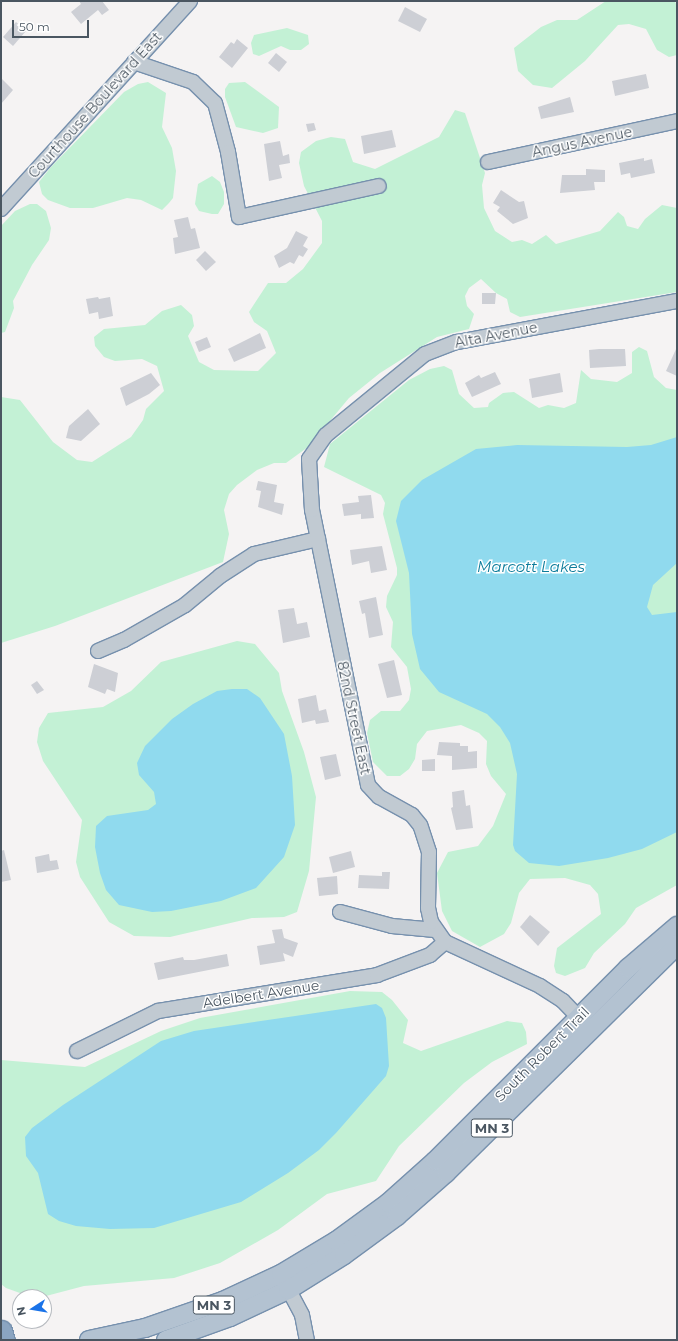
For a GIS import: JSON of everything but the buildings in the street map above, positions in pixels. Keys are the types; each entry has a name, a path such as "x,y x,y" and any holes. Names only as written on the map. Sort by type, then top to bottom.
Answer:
{"highway":[{"path":"1,1331 4,1340"}],"main road":[{"name":"South Robert Trail","path":"166,1340 230,1317 284,1282 368,1238 420,1198 585,1023 648,949 677,926"},
{"name":"South Robert Trail","path":"585,1023 677,945"},
{"name":"South Robert Trail","path":"89,1340 145,1328 182,1317 224,1301 284,1282"}],"street":[{"name":"Courthouse Boulevard East","path":"1,209 190,1"},
{"path":"134,62 193,82 215,103 228,152 239,217 379,186"},
{"name":"Angus Avenue","path":"488,162 677,121"},
{"name":"Alta Avenue","path":"309,459 326,435 425,354 457,342 677,301"},
{"name":"82nd Street East","path":"309,459 312,510 368,785 379,797 412,815 420,825 429,852 428,908 435,930 445,942 540,986 563,1001 585,1023"},
{"path":"98,651 124,640 185,605 220,576 254,554 318,539"},
{"path":"340,912 392,926 435,930"},
{"name":"Adelbert Avenue","path":"77,1052 158,1011 377,975 430,955 445,942"},
{"path":"284,1282 306,1325 307,1340"}],"green space":[{"path":"606,1 675,2 677,5 677,55 669,57 657,50 646,29 629,24 618,25 585,61 552,88 533,85 518,71 514,48 541,27 557,20 577,20"},
{"path":"287,28 308,35 309,44 301,50 290,50 281,46 259,56 253,54 251,43 254,35"},
{"path":"148,82 166,93 162,127 172,148 176,171 173,198 169,203 162,210 141,200 127,198 93,208 70,208 48,200 42,194 39,182 51,167 124,92 138,84"},
{"path":"245,82 279,107 278,128 263,133 236,127 225,97 225,89 229,83"},
{"path":"455,110 465,113 485,173 482,185 484,208 495,231 512,242 522,240 532,244 546,235 556,244 600,231 618,212 624,217 627,226 638,229 645,219 662,205 677,208 677,292 520,317 510,312 507,299 496,293 481,279 469,288 465,296 467,306 474,314 469,329 437,337 380,373 349,398 308,447 286,463 274,463 257,470 237,485 229,494 224,510 229,534 223,562 55,626 1,643 1,397 20,400 53,442 77,460 92,462 131,437 143,420 146,409 164,391 157,366 142,359 115,361 104,357 95,346 94,337 104,329 145,325 162,311 181,305 192,315 194,326 188,336 199,362 214,370 258,371 276,353 267,331 254,322 249,312 268,283 286,283 303,269 322,243 322,221 304,186 299,163 301,152 316,141 331,137 345,139 353,162 375,169 439,137"},
{"path":"212,176 220,182 224,192 224,204 218,214 199,211 195,204 198,184"},
{"path":"30,204 37,204 46,211 51,228 49,240 32,265 13,301 14,308 5,332 1,333 1,226 15,211"},
{"name":"Marcott Lakes","path":"639,347 647,351 654,377 666,388 677,390 677,885 636,908 625,924 594,953 585,968 565,976 556,973 554,966 557,948 601,914 598,894 590,885 565,878 530,879 519,893 511,923 504,934 480,947 452,931 442,911 437,873 448,852 478,846 493,826 506,794 491,776 486,764 487,741 479,733 461,725 427,731 417,744 415,759 409,769 400,776 387,776 373,762 367,733 370,720 381,711 400,711 409,700 411,689 407,667 391,647 393,622 386,607 387,596 397,575 397,568 383,514 385,503 381,495 324,467 330,444 409,380 430,369 444,366 452,370 459,394 474,408 488,407 489,403 503,393 514,392 539,408 548,405 564,408 576,403 581,370 591,379 617,382 632,373 632,352"},
{"path":"237,641 255,644 279,673 282,691 304,752 316,797 309,871 297,912 284,917 252,918 170,937 134,936 109,922 80,877 76,862 82,820 43,761 37,742 39,728 48,713 103,707 131,691 161,662"},
{"path":"350,991 382,992 392,1000 408,1020 403,1043 421,1051 507,1021 522,1023 526,1032 527,1044 492,1062 464,1083 399,1146 376,1181 327,1194 278,1230 220,1263 174,1278 84,1286 52,1294 52,1289 12,1290 6,1288 1,1284 1,1060 85,1067 161,1031 200,1018"}],"water":[{"name":"Marcott Lakes","path":"677,437 677,563 653,585 647,607 652,615 677,612 677,832 642,849 608,858 559,866 529,863 515,851 513,845 517,774 510,743 500,727 487,714 439,692 420,669 412,634 409,573 396,521 401,501 422,480 476,449 517,445 627,447 651,445"},
{"path":"247,689 260,698 284,734 292,776 295,825 284,857 256,888 221,901 171,911 152,912 119,905 106,890 100,873 95,847 96,826 107,816 148,810 156,804 154,792 139,775 137,763 145,746 172,719 193,704 217,691"},
{"path":"376,1004 382,1008 386,1018 389,1066 386,1076 319,1150 288,1173 241,1202 154,1228 110,1229 76,1226 59,1221 48,1214 38,1173 26,1156 25,1137 32,1128 63,1105 161,1041 194,1031"}]}
